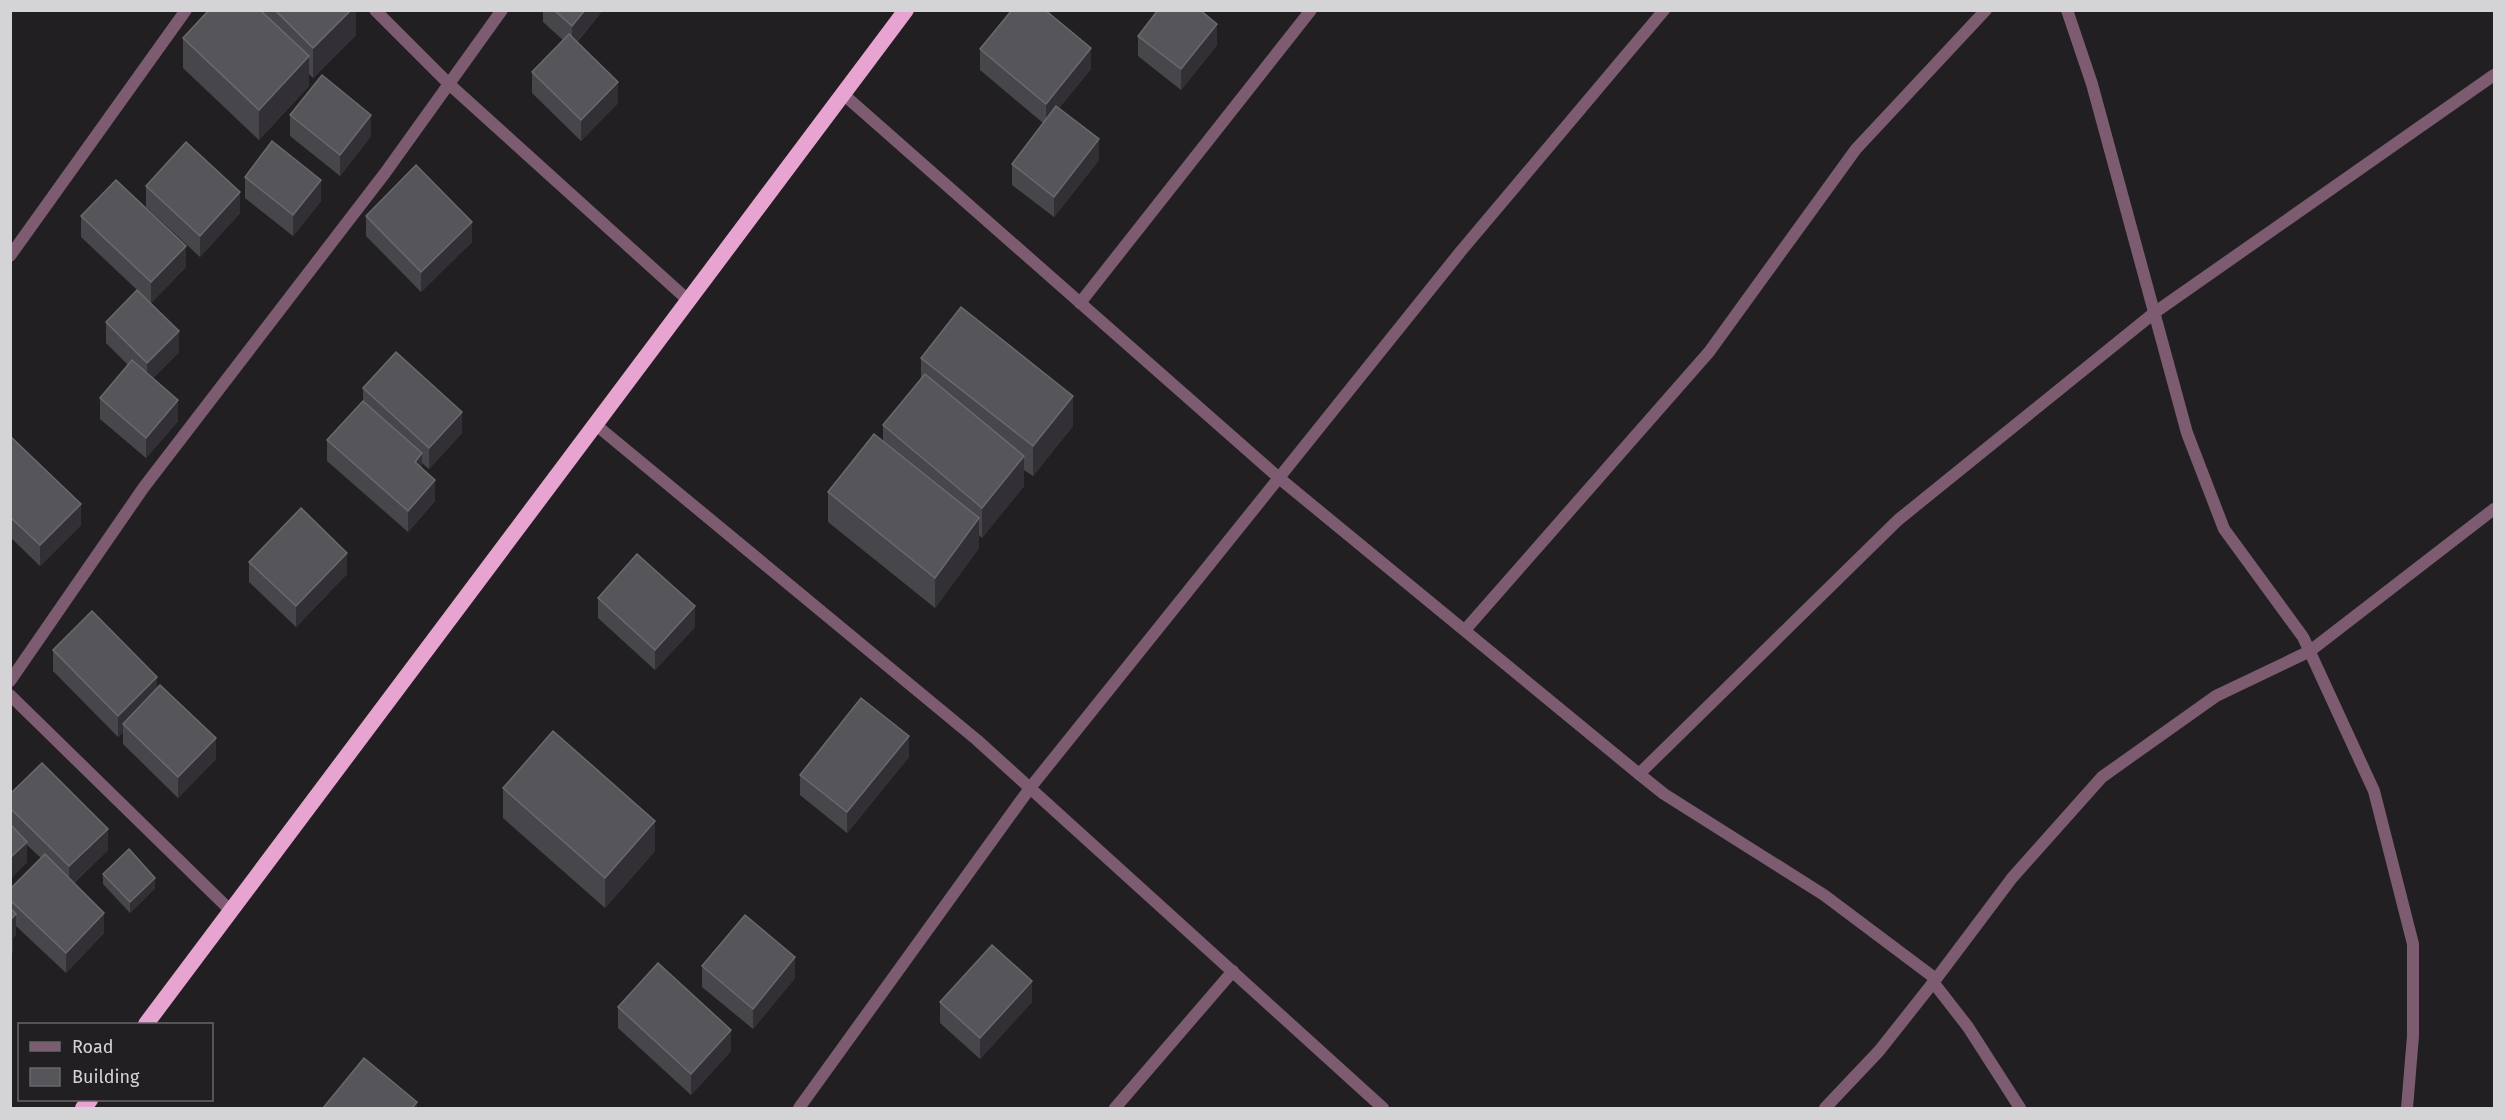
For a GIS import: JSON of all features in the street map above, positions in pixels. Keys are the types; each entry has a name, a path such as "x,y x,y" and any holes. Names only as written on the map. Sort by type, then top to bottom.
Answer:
{"highway":[{"path":"147,1023 906,10"}],"street":[{"path":"10,256 186,10"},
{"path":"375,10 449,84 689,300"},
{"path":"10,681 144,487 386,173 502,10"},
{"path":"1080,303 1311,10"},
{"path":"799,1108 1030,788 1461,251 1664,10"},
{"path":"1465,630 1709,352 1856,149 1986,10"},
{"path":"2067,10 2092,84 2187,433 2224,529 2303,638 2374,791 2413,944 2413,1036 2407,1108"},
{"path":"1639,774 1898,520 2154,313 2494,75"},
{"path":"843,94 1279,478 1639,774 1664,794 1824,895 1935,980 2020,1108"},
{"path":"596,425 977,740 1383,1108"},
{"path":"1825,1108 1879,1051 2012,878 2102,777 2216,696 2310,651 2494,509"},
{"path":"10,695 231,911"},
{"path":"1115,1108 1233,970"}],"building":[{"path":"209,10 260,10 309,56 259,110 183,38"},
{"path":"275,10 351,10 313,48"},
{"path":"554,10 585,10 572,26"},
{"path":"1012,10 1045,10 1091,48 1046,104 980,49"},
{"path":"1158,10 1200,10 1217,24 1181,69 1138,36"},
{"path":"569,34 618,82 581,120 532,72"},
{"path":"322,75 371,115 340,155 290,115"},
{"path":"1056,106 1099,139 1054,197 1012,164"},
{"path":"272,141 321,180 293,215 245,177"},
{"path":"186,142 240,192 200,236 146,186"},
{"path":"416,165 472,222 421,272 366,216"},
{"path":"116,180 186,246 151,282 81,216"},
{"path":"137,290 179,331 147,363 106,322"},
{"path":"961,307 1073,396 1033,446 921,358"},
{"path":"396,352 462,412 429,448 363,388"},
{"path":"132,360 178,400 146,438 100,398"},
{"path":"925,374 1024,456 982,508 883,425"},
{"path":"363,401 422,453 415,462 435,480 408,511 327,440"},
{"path":"874,434 979,518 935,578 828,492"},
{"path":"10,436 81,504 40,545 10,517"},
{"path":"301,508 347,553 296,606 249,562"},
{"path":"637,554 695,606 655,650 598,598"},
{"path":"92,611 157,677 118,716 53,650"},
{"path":"160,685 216,738 178,777 123,724"},
{"path":"861,698 909,736 847,812 800,775"},
{"path":"553,731 655,821 605,878 503,788"},
{"path":"42,763 108,829 69,866 10,808 10,794"},
{"path":"10,824 27,842 10,858"},
{"path":"129,849 155,878 130,902 103,874"},
{"path":"45,854 104,913 66,953 10,900 10,889"},
{"path":"10,908 16,914 10,920"},
{"path":"745,915 795,957 753,1009 702,966"},
{"path":"992,945 1032,981 980,1038 940,1002"},
{"path":"658,963 731,1030 691,1074 618,1007"},
{"path":"364,1058 417,1102 412,1108 323,1108"}]}
